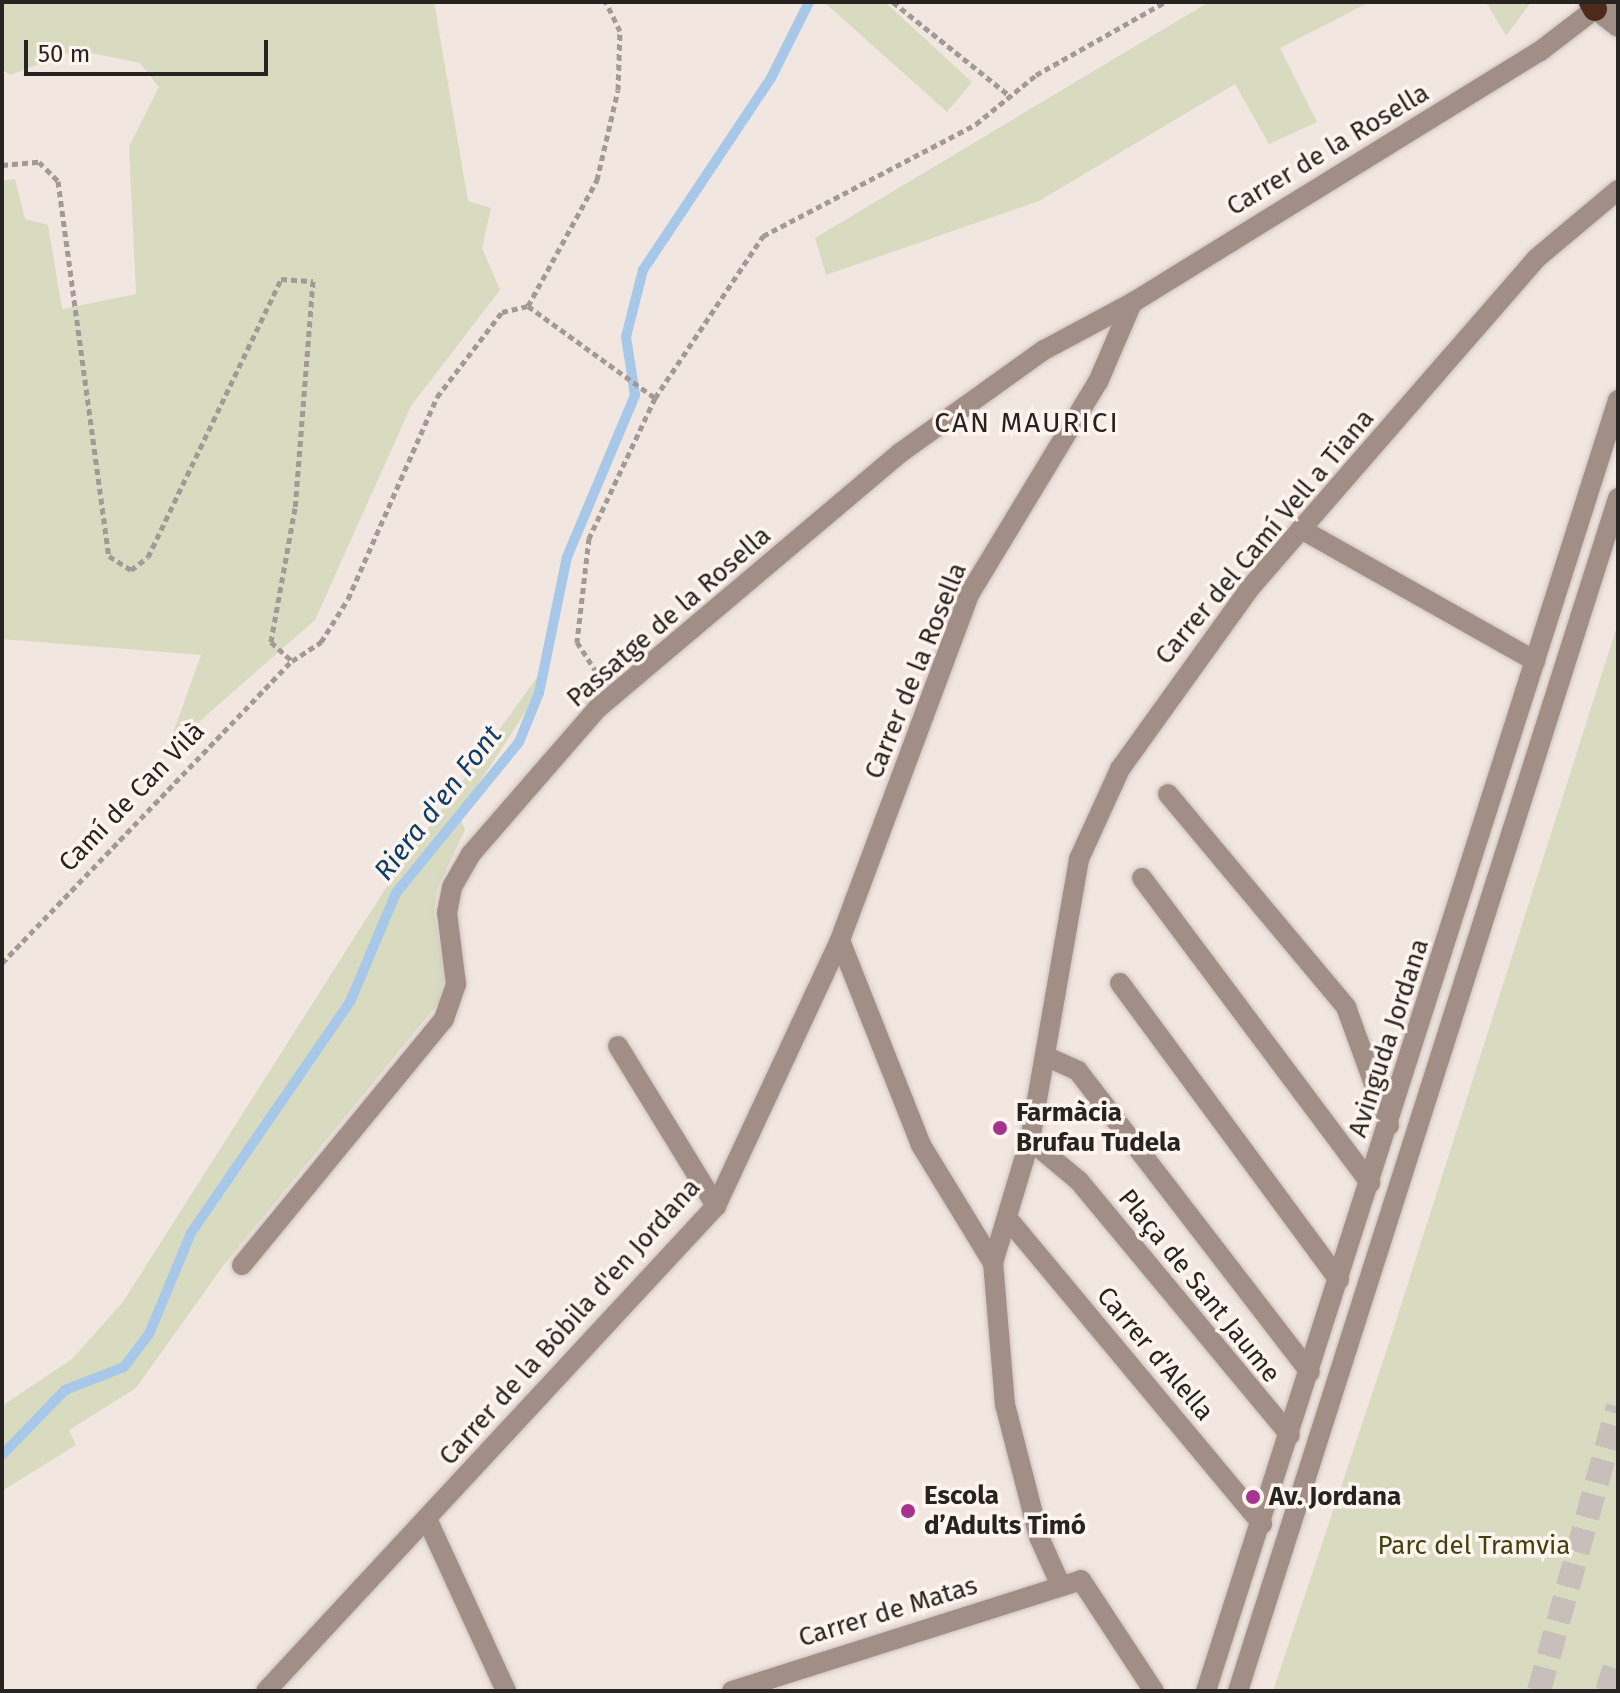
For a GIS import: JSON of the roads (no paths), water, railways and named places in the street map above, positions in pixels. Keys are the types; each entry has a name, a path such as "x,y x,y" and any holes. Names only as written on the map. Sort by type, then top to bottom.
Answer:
{"street":[{"name":"Carrer de la Rosella","path":"840,940 970,593 1098,382 1132,303 1539,52 1601,6 1618,27"},
{"name":"Carrer del Camí Vell a Tiana","path":"1061,1586 1039,1537 1005,1405 993,1263 1030,1140 1047,1057 1079,859 1120,769 1187,669 1301,529 1537,258 1618,190"},
{"name":"Passatge de la Rosella","path":"242,1265 444,1019 456,984 447,913 452,887 471,854 615,693 900,453 1044,350 1132,303"},
{"name":"Avinguda Jordana","path":"1206,1691 1262,1524 1618,400"},
{"name":"Avinguda Jordana","path":"1238,1691 1618,498"},
{"path":"1301,529 1535,661"},
{"path":"1168,794 1346,1007 1389,1125"},
{"path":"1142,878 1370,1183"},
{"path":"840,940 921,1145 993,1263"},
{"name":"Carrer de la Bòbila d'en Jordana","path":"266,1691 716,1206 840,940"},
{"path":"1120,983 1339,1280"},
{"path":"618,1046 716,1206"},
{"name":"Plaça de Sant Jaume","path":"1047,1057 1078,1071 1310,1372"},
{"name":"Plaça de Sant Jaume","path":"1030,1140 1079,1181 1290,1435"},
{"name":"Carrer d'Alella","path":"1008,1219 1262,1524"},
{"path":"427,1519 506,1691"},
{"path":"1061,1586 1081,1580 1154,1691"},
{"name":"Carrer de Matas","path":"732,1691 1061,1586"}],"waterway":[{"name":"Riera d'en Font","path":"2,1455 65,1390 124,1367 149,1334 191,1233 350,1002 396,893 519,742 539,693 567,557 635,395 626,337 643,270 771,78 809,2"}],"tunnel":[{"path":"1539,1691 1618,1407"},
{"path":"1607,1691 1618,1658"}],"place":[{"name":"Farmàcia Brufau Tudela","path":"1000,1128"},
{"name":"Av. Jordana","path":"1253,1497"},
{"name":"Escola d’Adults Timó","path":"908,1511"}],"district":[{"name":"CAN MAURICI","path":"1027,423"}],"park label":[{"name":"Parc del Tramvia","path":"1474,1546"}]}
